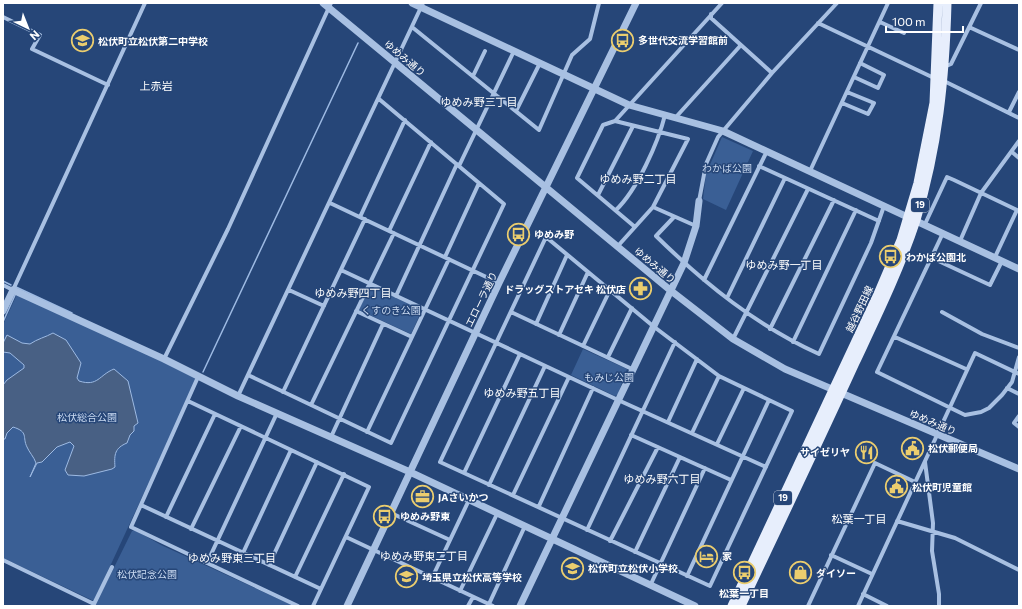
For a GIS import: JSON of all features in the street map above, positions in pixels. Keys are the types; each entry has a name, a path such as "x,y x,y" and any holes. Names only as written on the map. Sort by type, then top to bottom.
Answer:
{"main road":[{"name":"越谷野田線","path":"732,606 898,268 933,153 940,80 938,3"},
{"name":"越谷野田線","path":"940,80 944,67 947,3"},
{"name":"越谷野田線","path":"741,606 837,392"}],"street":[{"path":"3,311 145,3"},
{"path":"412,3 422,5 514,51 629,105 723,130 1019,268"},
{"path":"412,27 539,130 572,56 590,39 598,3"},
{"name":"エローラ通り","path":"347,606 475,333 636,3"},
{"path":"615,121 722,3"},
{"path":"520,606 684,263 696,226 706,164 718,137 772,73 837,3"},
{"path":"810,171 888,3"},
{"path":"944,67 951,64 981,3"},
{"path":"164,358 228,228 328,5"},
{"name":"ゆめみ通り","path":"328,5 617,247 732,339 766,359 837,392 1019,470"},
{"path":"238,396 422,5"},
{"path":"711,14 711,18 772,73"},
{"path":"3,17 40,35 32,49 108,85"},
{"path":"880,22 904,33"},
{"path":"818,24 1019,118"},
{"path":"969,28 1019,50"},
{"path":"676,117 741,45"},
{"path":"396,296 419,245 458,165 477,130 514,51"},
{"path":"473,76 485,52"},
{"path":"516,111 540,63"},
{"path":"854,76 878,88 884,75 860,63"},
{"path":"842,103 868,114 874,103 847,92"},
{"path":"1009,112 1019,92"},
{"path":"248,375 391,443 449,321 504,204 379,99"},
{"path":"616,210 625,202 661,132 665,115"},
{"path":"360,217 405,120"},
{"path":"617,247 635,227 652,207 688,139 615,121 602,124 577,178 635,227"},
{"path":"598,195 633,126"},
{"path":"960,241 981,193 1019,141"},
{"path":"311,405 369,284 431,142"},
{"path":"704,280 767,151"},
{"path":"1012,152 1019,158"},
{"path":"759,166 879,221"},
{"path":"925,224 947,177 1017,210 990,285 932,258"},
{"path":"727,298 785,178"},
{"path":"367,432 425,309 479,183"},
{"path":"732,339 808,188"},
{"path":"770,329 834,200"},
{"path":"330,203 499,283"},
{"path":"674,217 656,236 684,263 746,313 793,342 819,354 871,243 884,206"},
{"path":"652,207 696,226"},
{"path":"793,342 856,210"},
{"path":"283,392 365,219"},
{"path":"943,233 895,337 877,372 964,415 981,412 989,408 1007,388 1017,373 1019,356"},
{"path":"546,237 588,272 653,326 719,376 792,411 710,586 440,462 546,237"},
{"path":"536,324 567,255"},
{"path":"341,270 618,400 766,466"},
{"path":"559,335 588,272"},
{"path":"3,285 164,358 198,377 238,396 410,472 693,605"},
{"path":"289,290 324,306"},
{"path":"583,346 610,290"},
{"path":"608,357 632,308"},
{"path":"356,311 412,337"},
{"path":"511,312 632,369"},
{"path":"942,312 982,334 1019,348"},
{"path":"331,437 383,324"},
{"path":"895,337 966,369"},
{"path":"587,530 675,342"},
{"path":"858,606 938,434 966,369 975,353 1017,373"},
{"path":"464,473 520,354"},
{"path":"668,422 697,359"},
{"path":"489,485 545,366"},
{"path":"692,433 719,376"},
{"path":"198,377 131,528 298,606"},
{"path":"513,496 569,377"},
{"path":"538,506 593,388"},
{"path":"717,444 744,388"},
{"path":"1007,388 1019,394"},
{"path":"687,576 769,400"},
{"path":"188,401 369,487 313,606"},
{"path":"207,563 277,413"},
{"path":"166,517 215,414"},
{"path":"1019,416 1014,423 1019,427"},
{"path":"191,529 241,426"},
{"path":"631,436 731,480"},
{"path":"610,541 658,447"},
{"path":"243,553 291,450"},
{"path":"635,552 680,457"},
{"path":"925,461 933,523 932,551 939,594 939,606"},
{"path":"269,565 317,462"},
{"path":"808,606 874,463 915,482"},
{"path":"650,586 705,468"},
{"path":"295,578 344,474"},
{"path":"432,578 469,500"},
{"path":"141,505 321,589"},
{"path":"391,513 450,540"},
{"path":"460,591 497,514"},
{"path":"897,521 955,538 1019,570"},
{"path":"346,537 492,605 525,526"},
{"path":"831,555 872,574"},
{"path":"3,560 94,605 112,567"},
{"path":"863,594 887,606"},
{"path":"468,606 473,596"}],"green space":[{"name":"わかば公園","path":"722,137 753,151 726,210 703,199 706,174"},
{"name":"くすのき公園","path":"370,286 422,310 411,334 359,310"},
{"name":"松伏総合公園","path":"18,292 197,378 94,601 3,558 3,325"},
{"name":"もみじ公園","path":"583,349 627,369 618,394 615,396 571,375"},
{"name":"松伏記念公園","path":"135,530 161,545 294,606 95,606 132,531"}],"shaded area":[{"path":"53,333 66,340 81,363 77,378 79,381 90,382 98,380 114,369 128,381 138,423 134,426 134,431 130,435 127,443 120,447 116,452 115,467 112,469 84,476 68,475 65,470 74,446 70,442 57,447 42,462 37,463 30,477 36,463 27,447 23,433 13,427 7,433 5,439 3,439 3,385 7,380 24,368 24,365 10,353 3,352 3,343 7,335 22,343 30,344"}],"waterway":[{"path":"203,372 358,43"},
{"path":"3,281 11,285"},
{"path":"16,287 72,313"},
{"path":"3,322 16,293"}],"place":[{"name":"多世代交流学習館前","path":"623,40"},
{"name":"松伏町立松伏第二中学校","path":"83,41"},
{"name":"ゆめみ野","path":"518,234"},
{"name":"わかば公園北","path":"890,257"},
{"name":"ドラッグストアセキ 松伏店","path":"641,289"},
{"name":"松伏郵便局","path":"912,448"},
{"name":"サイゼリヤ","path":"866,452"},
{"name":"松伏町児童館","path":"896,487"},
{"name":"JAさいかつ","path":"422,497"},
{"name":"ゆめみ野東","path":"384,516"},
{"name":"家","path":"706,556"},
{"name":"松伏町立松伏小学校","path":"572,568"},
{"name":"松葉一丁目","path":"744,573"},
{"name":"ダイソー","path":"800,573"},
{"name":"埼玉県立松伏高等学校","path":"407,577"}],"district":[{"name":"上赤岩","path":"156,86"},
{"name":"ゆめみ野三丁目","path":"479,102"},
{"name":"ゆめみ野二丁目","path":"638,179"},
{"name":"ゆめみ野一丁目","path":"784,265"},
{"name":"ゆめみ野四丁目","path":"353,293"},
{"name":"ゆめみ野五丁目","path":"522,393"},
{"name":"ゆめみ野六丁目","path":"662,479"},
{"name":"松葉一丁目","path":"859,519"},
{"name":"ゆめみ野東二丁目","path":"424,556"},
{"name":"ゆめみ野東三丁目","path":"232,558"}]}
